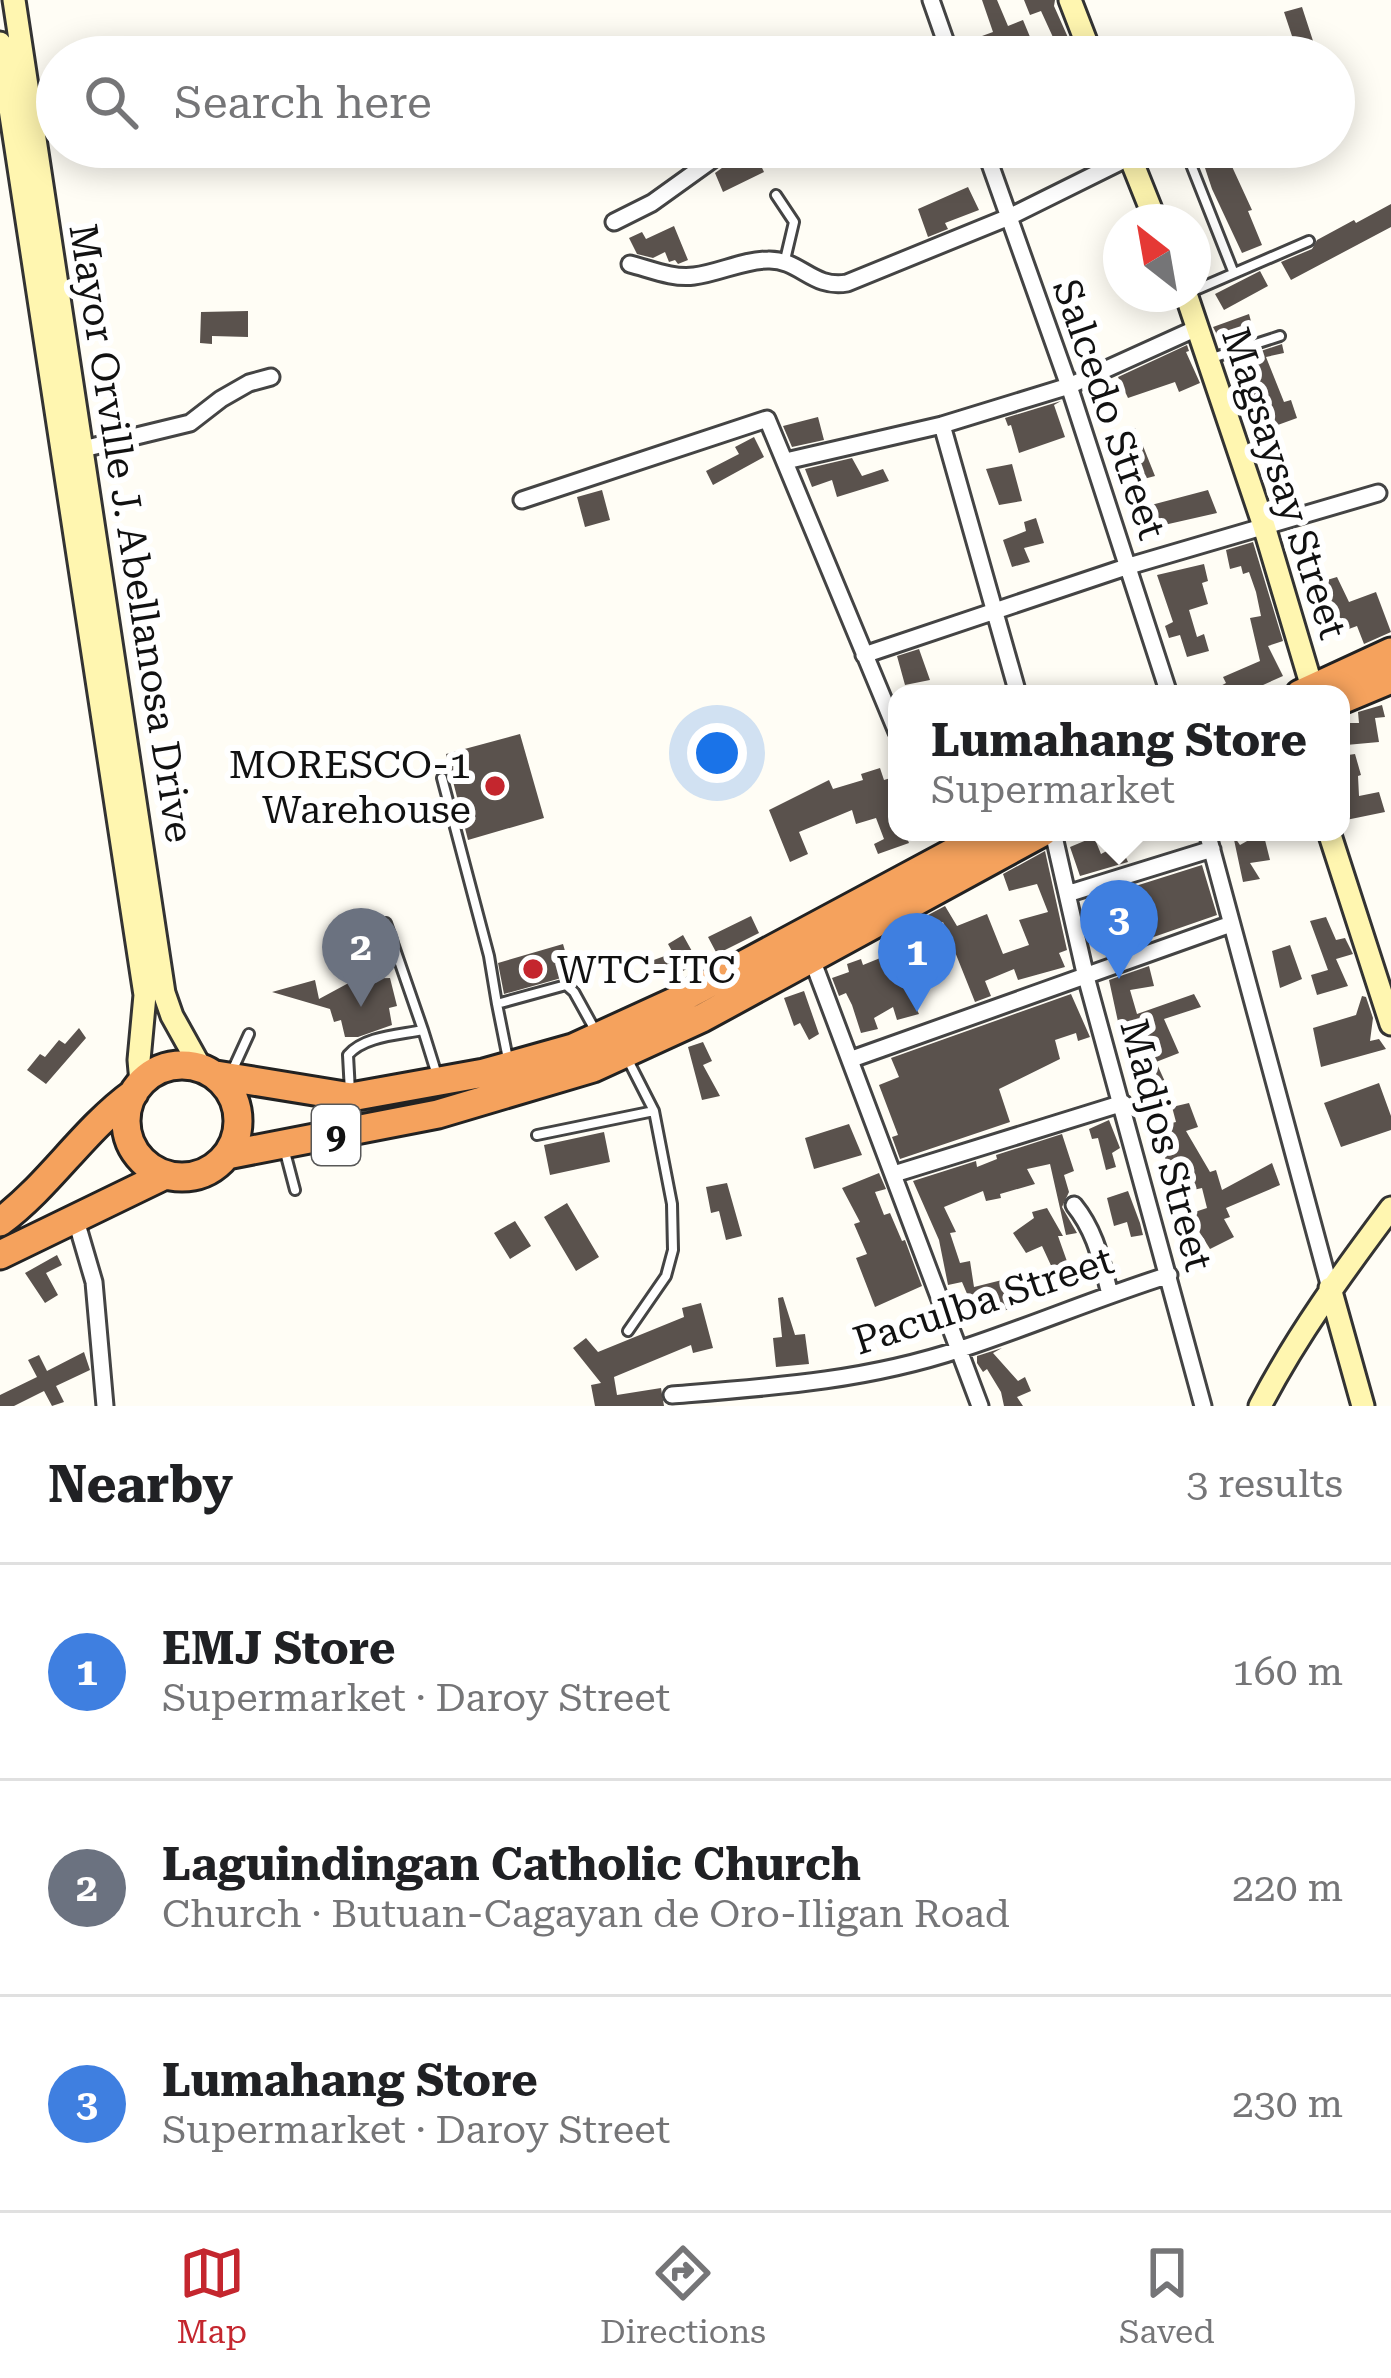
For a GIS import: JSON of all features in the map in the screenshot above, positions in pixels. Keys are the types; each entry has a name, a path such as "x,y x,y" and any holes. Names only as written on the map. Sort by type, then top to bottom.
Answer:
{"highway":[{"path":"1323,685 1391,652"},
{"path":"1350,696 1391,679"},
{"name":"9","path":"0,1222 34,1193 101,1119 163,1068 188,1065 351,1096 439,1082 613,1041 1024,841"},
{"name":"9","path":"807,946 945,843"},
{"name":"9","path":"0,1255 165,1175 190,1177 204,1173 227,1155 445,1112 593,1068 613,1041"},
{"path":"216,1073 234,1098 238,1113 238,1128 227,1155"},
{"path":"137,1088 126,1117 129,1142 143,1162 165,1175"}],"main road":[{"name":"Mayor Orville J. Abellanosa Drive","path":"14,0 36,143"},
{"path":"1070,0 1084,36"},
{"name":"Mayor Orville J. Abellanosa Drive","path":"0,43 145,995 137,1088"},
{"name":"Mayor Orville J. Abellanosa Drive","path":"40,168 164,993 172,1016 216,1073"},
{"path":"1134,168 1149,204"},
{"name":"Magsaysay Street","path":"1193,312 1264,526 1307,685"},
{"path":"1332,841 1391,1024"},
{"path":"1260,1406 1330,1288 1391,1208"},
{"path":"1330,1288 1363,1406"}],"street":[{"path":"931,0 944,36"},
{"path":"614,222 700,168"},
{"name":"Salcedo Street","path":"992,168 1069,386 1166,685"},
{"path":"630,264 678,277 770,260 784,262 819,283 847,284 1009,217 1099,168"},
{"path":"786,461 942,425 1069,386 1197,328"},
{"path":"83,449 190,423 249,383 272,377"},
{"path":"522,500 761,418 770,423 888,711"},
{"path":"942,425 1016,685"},
{"path":"864,655 1129,566 1378,493"},
{"name":"Madjos Street","path":"1056,841 1085,974 1203,1406"},
{"path":"1070,893 1207,841"},
{"path":"1210,841 1330,1288"},
{"path":"852,1059 1231,925"},
{"path":"807,946 894,1174 974,1404"},
{"path":"894,1174 1123,1102"},
{"path":"1074,1205 1088,1222 1110,1294"},
{"path":"75,1217 94,1282 105,1406"},
{"name":"Paculba Street","path":"672,1395 799,1387 958,1351 1169,1275"}],"lane":[{"path":"1192,168 1233,271"},
{"path":"776,195 794,222 784,262"},
{"path":"1211,282 1309,241"},
{"path":"1208,359 1280,336"},
{"path":"442,778 488,956 510,1066"},
{"path":"386,923 445,1112"},
{"path":"496,1004 566,985 613,1041 654,1111 667,1164 673,1250 666,1276 628,1331"},
{"path":"351,1096 347,1062 352,1049 423,1030"},
{"path":"216,1073 249,1034"},
{"path":"537,1135 654,1111"},
{"path":"283,1145 295,1190"}],"building":[{"path":"982,0 997,0 1008,26 1023,20 1030,36 982,36 993,32"},
{"path":"1024,0 1055,0 1067,36 1052,36 1041,11 1030,15"},
{"path":"1302,7 1312,36 1292,36 1284,12"},
{"path":"722,168 762,168 764,172 723,192 715,173"},
{"path":"1205,168 1233,168 1262,245 1242,253"},
{"path":"968,187 979,210 945,223 948,229 928,237 918,209"},
{"path":"1391,204 1391,227 1291,280 1281,262"},
{"path":"674,226 688,260 678,264 669,262 665,252 653,258 637,254 629,238 642,232 646,239"},
{"path":"1260,271 1268,286 1224,310 1215,294"},
{"path":"248,311 248,337 212,336 212,344 200,343 201,312"},
{"path":"1249,314 1255,336 1223,346 1213,327"},
{"path":"1282,344 1284,353 1266,357 1284,402 1291,400 1297,418 1275,426 1283,444 1266,449 1256,407 1243,411 1237,392 1253,387 1244,364 1230,368 1228,362"},
{"path":"1187,345 1200,383 1179,392 1175,382 1128,398 1118,377"},
{"path":"1061,401 1054,405 1065,437 1019,453 1005,418"},
{"path":"818,417 824,440 792,447 783,426"},
{"path":"1135,428 1155,476 1140,480 1123,432"},
{"path":"754,437 764,457 713,485 706,471 739,454 735,447"},
{"path":"852,458 862,476 883,469 889,481 837,497 832,480 812,487 805,469"},
{"path":"1012,464 1022,501 999,505 986,469"},
{"path":"602,490 610,520 585,527 577,497"},
{"path":"1208,490 1217,513 1142,530 1136,509"},
{"path":"1036,518 1044,543 1024,548 1030,562 1012,567 1003,540 1026,531 1024,522"},
{"path":"1253,542 1283,641 1268,646 1283,676 1263,685 1222,685 1223,677 1260,661 1250,618 1261,616 1256,592 1249,572 1243,574 1241,566 1230,569 1226,550"},
{"path":"1204,564 1208,581 1202,583 1208,604 1189,610 1197,637 1204,634 1209,651 1187,657 1180,635 1169,638 1165,626 1173,622 1157,575"},
{"path":"1337,577 1349,602 1376,592 1391,632 1364,644 1357,626 1327,637 1319,620 1330,616 1317,583"},
{"path":"919,649 930,680 905,685 897,656"},
{"path":"1382,705 1385,717 1375,718 1379,742 1350,745 1350,723 1359,723 1358,712"},
{"name":"MORESCO-1 Warehouse","path":"520,734 544,818 468,840 446,754"},
{"path":"1355,754 1361,775 1359,796 1379,792 1385,812 1350,819 1350,755"},
{"path":"880,768 884,780 888,779 888,841 909,843 878,854 874,844 884,839 876,818 856,824 852,810 799,832 808,854 790,862 769,810 829,780 833,789 863,780 861,774"},
{"path":"1096,841 1101,854 1120,844 1128,862 1080,876 1070,847"},
{"path":"1234,841 1240,845 1265,841 1270,860 1250,863 1260,879 1243,882"},
{"path":"1045,851 1067,950 1059,953 1065,967 1018,980 1014,969 985,981 991,996 975,1002 943,922 918,938 920,943 890,954 885,938 945,906 957,926 987,914 1003,954 1029,945 1019,920 1048,912 1037,884 1009,891 1003,874"},
{"path":"1202,865 1217,915 1142,941 1138,931 1119,936 1107,895"},
{"path":"751,916 759,933 717,954 708,937"},
{"path":"1326,917 1336,940 1345,938 1353,954 1336,959 1348,986 1317,995 1311,975 1328,970 1310,921"},
{"path":"683,935 698,962 683,971 681,966 657,976 651,961 673,953 668,944"},
{"name":"WTC-ITC","path":"563,944 572,975 504,994 498,963"},
{"path":"1290,945 1302,979 1280,988 1272,951"},
{"path":"890,954 919,1014 897,1020 893,1007 874,1018 878,1029 861,1033 846,993 839,996 832,978 849,972 847,964 861,959 863,965"},
{"path":"1149,966 1154,986 1130,990 1137,1014 1194,994 1201,1007 1164,1019 1179,1053 1156,1062 1167,1086 1144,1093 1136,1066 1128,1068 1109,980"},
{"path":"390,978 397,1006 389,1008 392,1025 358,1037 345,1037 341,1020 334,1022 330,1009 272,992 315,980 319,999 356,979"},
{"path":"804,991 819,1034 809,1040 800,1023 794,1026 784,998"},
{"path":"1071,994 1090,1037 1078,1041 1076,1033 1055,1040 1060,1059 999,1089 1010,1122 900,1159 892,1137 898,1135 879,1085 899,1077 891,1058"},
{"path":"1362,996 1373,1018 1370,1041 1379,1039 1386,1049 1321,1067 1313,1028 1356,1015"},
{"path":"79,1028 86,1038 46,1084 27,1070 40,1054 45,1057 59,1040 65,1044"},
{"path":"703,1042 712,1061 703,1065 720,1096 702,1100 688,1047"},
{"path":"1379,1083 1391,1130 1341,1147 1324,1103"},
{"path":"1189,1103 1198,1127 1186,1131 1210,1172 1216,1170 1222,1190 1272,1163 1280,1185 1226,1208 1230,1217 1224,1219 1234,1237 1210,1249 1195,1225 1176,1229 1170,1220 1207,1208 1202,1188 1171,1195 1168,1183 1173,1182 1162,1148 1152,1151 1145,1129 1176,1122 1172,1107"},
{"path":"1109,1120 1120,1148 1112,1153 1116,1167 1106,1170 1098,1138 1092,1139 1089,1129"},
{"path":"849,1124 862,1155 814,1169 805,1138"},
{"path":"604,1132 610,1162 550,1175 544,1145"},
{"path":"1062,1134 1074,1171 1064,1175 1069,1192 1062,1207 1077,1233 1066,1235 1050,1164 1027,1169 1035,1184 1000,1194 1001,1198 986,1201 983,1191 944,1207 956,1232 950,1233 960,1263 970,1261 974,1287 1002,1280 1019,1307 977,1317 962,1282 948,1285 939,1240 913,1181 976,1161 977,1167 997,1159 996,1155"},
{"path":"879,1173 886,1189 875,1192 884,1215 890,1213 905,1240 922,1286 875,1307 856,1258 867,1254 854,1224 860,1222 842,1188"},
{"path":"727,1183 742,1236 726,1240 719,1211 711,1213 706,1187"},
{"path":"1128,1191 1143,1235 1131,1237 1127,1222 1114,1226 1107,1198"},
{"path":"567,1203 599,1257 576,1271 544,1217"},
{"path":"1047,1208 1063,1236 1058,1236 1069,1267 1054,1272 1042,1246 1026,1253 1013,1233 1034,1218 1032,1212"},
{"path":"515,1221 531,1246 510,1259 494,1233"},
{"path":"57,1255 62,1265 46,1273 58,1295 45,1303 25,1273"},
{"path":"783,1297 795,1335 805,1334 809,1364 776,1367 773,1338 782,1337 778,1298"},
{"path":"701,1303 713,1348 693,1353 691,1345 614,1377 617,1395 661,1388 664,1406 595,1406 591,1385 601,1383 573,1348 586,1338 598,1352 684,1317 682,1308"},
{"path":"1002,1348 993,1353 1018,1381 1025,1377 1031,1391 1017,1397 1023,1406 1004,1406 987,1369 983,1372 977,1363 977,1356"},
{"path":"84,1352 90,1370 56,1386 64,1402 52,1406 44,1391 14,1406 0,1406 0,1395 37,1377 28,1360 39,1355 47,1371"}],"place":[{"name":"MORESCO-1 Warehouse","path":"495,786"},
{"name":"WTC-ITC","path":"533,969"},
{"name":"Lumahang Store","path":"1119,979"},
{"name":"Laguindingan Catholic Church","path":"361,1007"},
{"name":"EMJ Store","path":"917,1012"}]}
